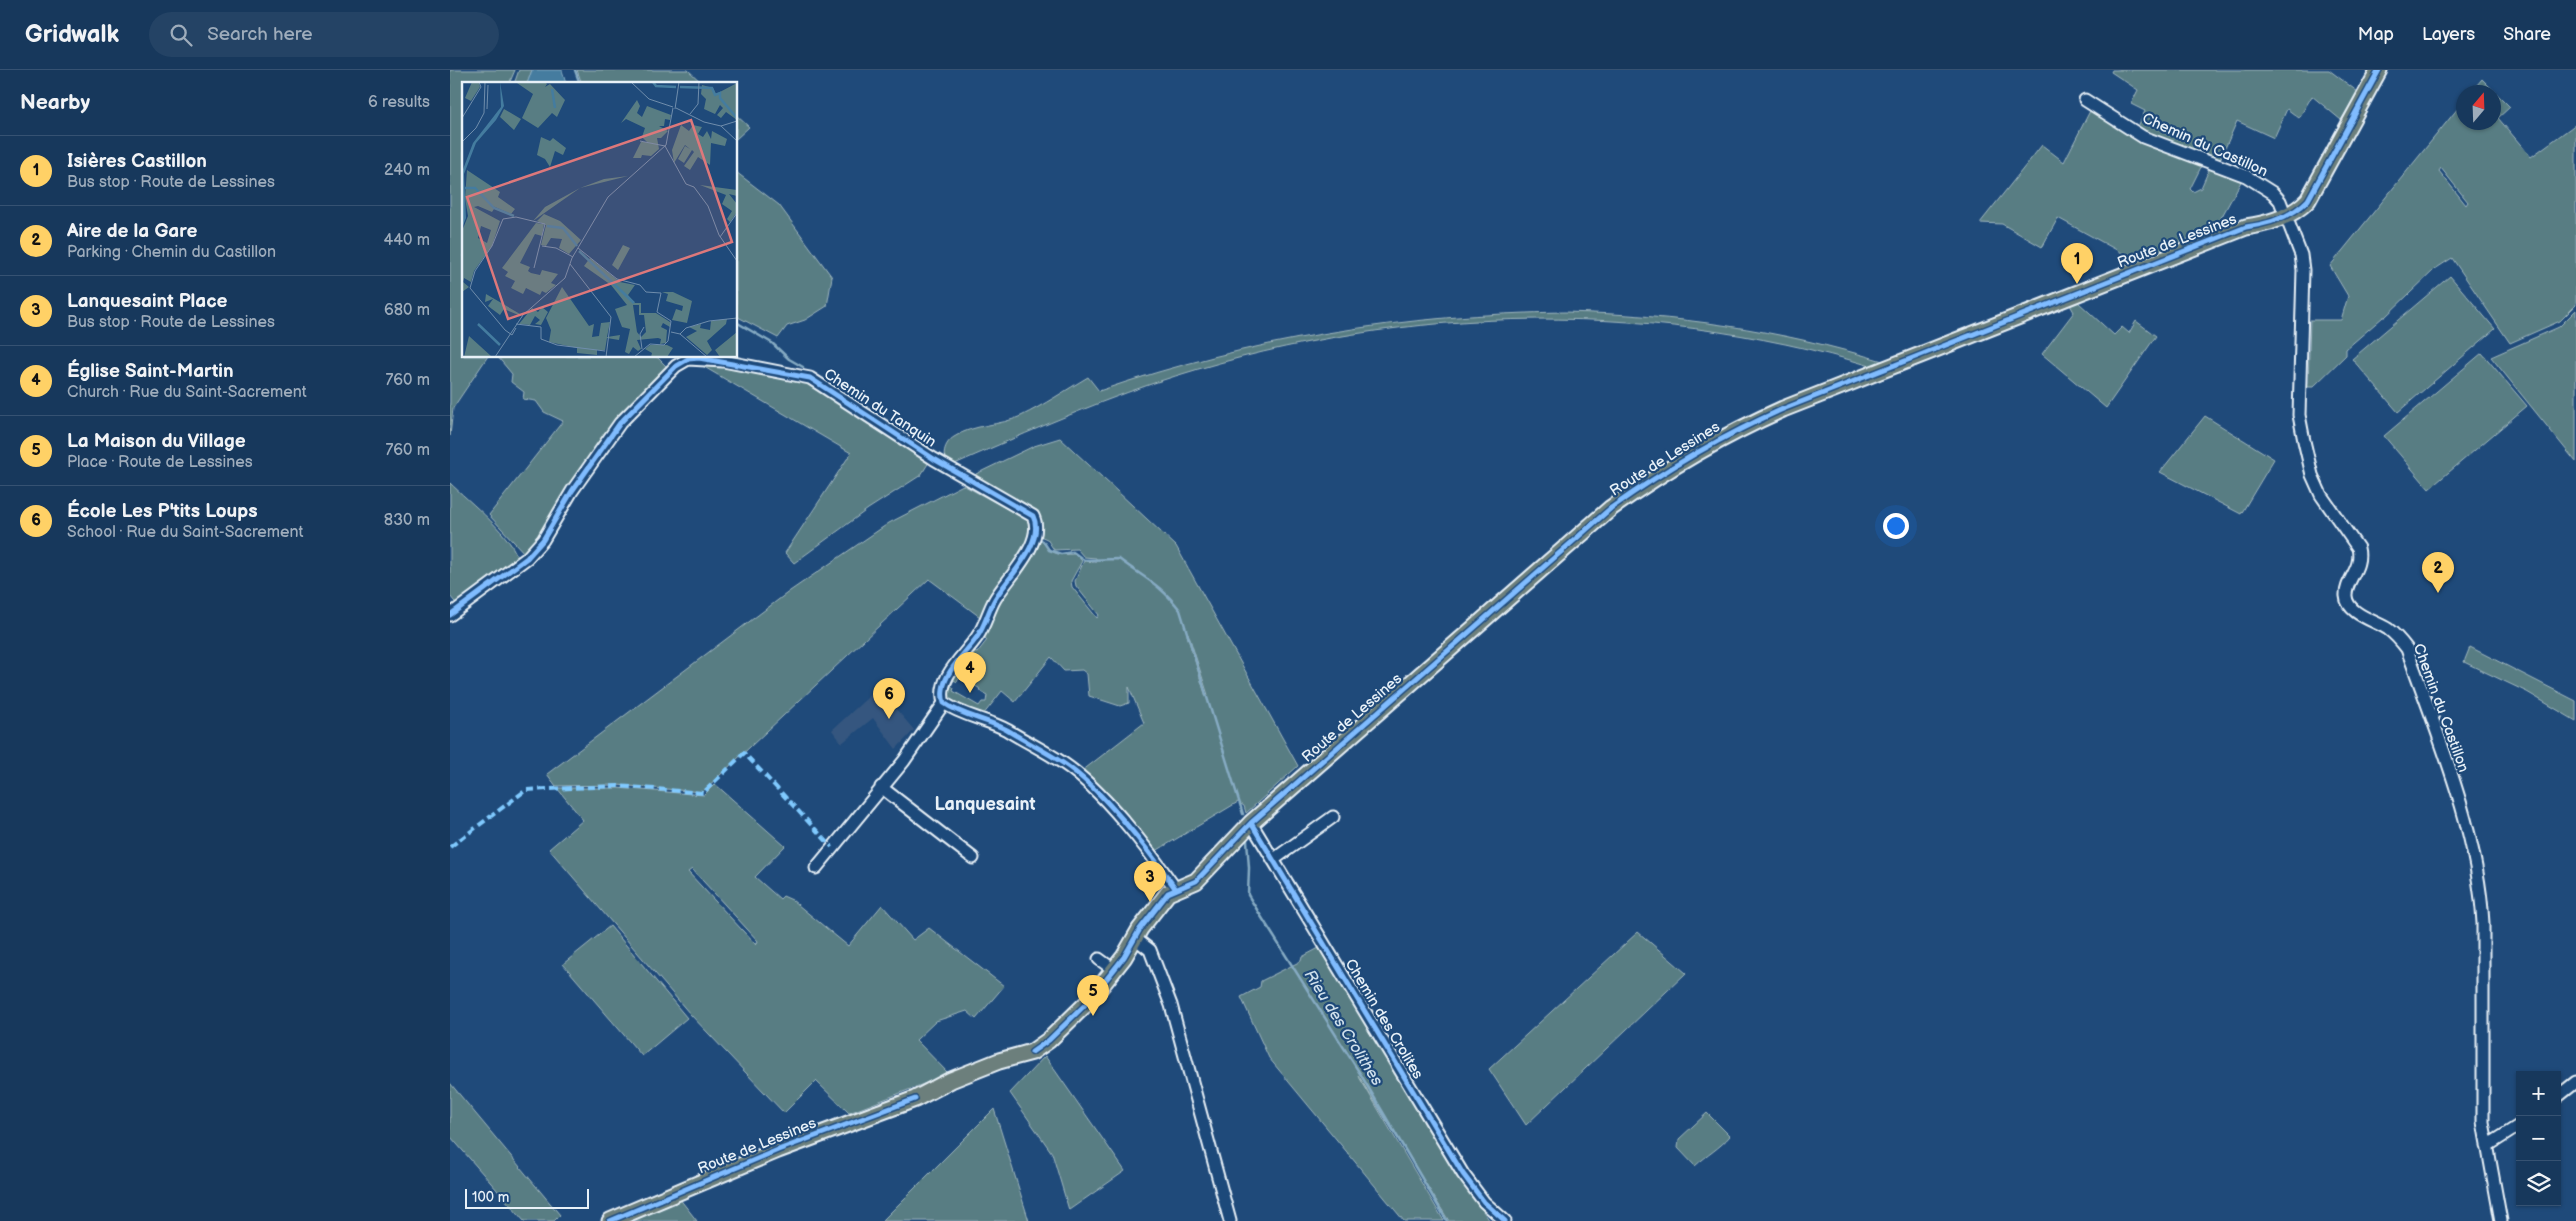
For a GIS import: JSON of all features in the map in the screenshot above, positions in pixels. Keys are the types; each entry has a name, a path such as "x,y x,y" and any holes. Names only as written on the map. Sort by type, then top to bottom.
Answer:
{"main road":[{"name":"Route de Lessines","path":"610,1221 778,1150 915,1099 951,1080 998,1061 1032,1052 1065,1025 1114,970 1136,939 1140,929 1168,893 1175,888 1196,881 1251,823 1612,508 1652,478 1728,434 1784,408 2246,227 2261,225 2298,209 2308,200 2379,70"}],"street":[{"name":"Chemin du Castillon","path":"2085,100 2143,136 2246,176 2273,193 2286,215 2303,270 2299,415 2304,441 2312,475 2321,495 2360,553 2357,568 2346,593 2346,600 2364,617 2398,637 2407,649 2474,847 2481,897 2483,1122 2501,1221"},
{"name":"Chemin du Tanquin","path":"450,615 527,558 543,540 572,490 614,431 676,366 688,359 723,361 810,378 934,459 1033,516 1037,530 1033,542 996,599 979,635 946,677 941,690 944,703"},
{"path":"816,868 881,787 904,762 944,703 1004,728 1064,763 1086,781 1160,866 1175,888"},
{"path":"881,787 974,858"},
{"path":"1273,860 1333,817"},
{"name":"Chemin des Crolites","path":"1251,823 1463,1174 1484,1202 1505,1221"},
{"path":"1136,939 1150,950 1172,1005 1230,1221"},
{"path":"1100,959 1114,970"},
{"path":"2561,1093 2576,1082"},
{"path":"2486,1146 2516,1127"}],"shaded area":[{"path":"532,70 562,70 565,82 528,82"},
{"path":"878,688 914,730 896,749 873,718 842,743 832,730"}],"green space":[{"path":"450,70 515,70 510,82 462,82 462,358 487,358 453,408 450,436"},
{"path":"519,70 532,70 528,82 515,82"},
{"path":"577,70 688,70 701,82 581,82"},
{"path":"2112,70 2329,70 2358,92 2341,120 2312,96 2299,118 2287,109 2274,138 2237,121 2219,162 2137,129 2145,111 2131,104 2138,90 2111,72"},
{"path":"2482,79 2488,85 2477,85"},
{"path":"2501,98 2510,107 2501,115"},
{"path":"2092,107 2203,163 2190,189 2193,192 2201,188 2211,165 2243,178 2221,218 2224,225 2135,260 2058,218 2042,247 2002,224 1980,223 2042,145 2064,162"},
{"path":"2456,111 2456,130 2501,130 2501,122 2531,157 2576,124 2576,305 2560,321 2510,343 2452,258 2435,269 2385,317 2346,349 2346,355 2313,387 2308,387 2310,320 2341,320 2348,296 2330,266","holes":["2441,168 2468,202 2466,205 2439,171"]},
{"path":"738,117 749,127 738,137"},
{"path":"738,174 779,205 832,277 827,306 805,320 787,326 778,338 738,317"},
{"path":"2450,276 2495,329 2398,412 2352,359"},
{"path":"2078,302 2114,335 2122,327 2129,333 2136,321 2156,336 2106,408 2042,354 2074,312 2070,305"},
{"path":"2576,310 2576,462 2491,357 2559,327"},
{"path":"1565,312 1648,316 1766,332 1846,350 1886,362 1874,367 1786,344 1696,329 1605,321 1513,320 1421,325 1330,338 1241,357 1128,392 950,466 944,455 948,443 961,433 1021,416 1088,377 1099,391 1213,357 1329,333 1387,324 1446,318"},
{"path":"2482,353 2527,406 2429,489 2384,436"},
{"path":"499,358 658,358 668,368 526,555 489,515 563,421 544,412 536,401 523,399 524,392 511,382 512,374"},
{"path":"694,361 704,361 812,384 863,421 929,462 921,475 868,509 794,563 785,553 851,453"},
{"path":"2205,416 2274,459 2241,514 2160,472"},
{"path":"1060,438 1176,546 1298,766 1246,813 1244,806 1238,802 1156,851 1094,779 1082,771 1144,723 1129,687 1129,703 1120,706 1089,696 1087,674 1082,670 1064,671 1051,657 1015,702 1002,691 983,715 947,700 949,680 971,651 977,653 987,640 983,636 998,605 1040,540 1055,553 1076,554 1082,561 1071,581 1072,587 1097,618 1099,615 1076,586 1075,581 1084,561 1096,562 1096,558 1084,557 1077,549 1054,550 1047,539 1040,536 1042,521 1038,513 976,479 976,474 1034,446","holes":["1188,633 1208,695 1206,697 1187,635","959,678 979,688 980,691 987,695 986,702 982,702 979,706 953,691 954,688 951,686 954,680 957,682"]},
{"path":"450,483 501,531 509,542 518,562 459,607 450,596"},
{"path":"963,485 1026,519 1029,524 1029,536 980,617 929,579 702,792 617,785 556,786 547,774 790,591 889,523"},
{"path":"2470,647 2576,701 2576,721 2527,692 2464,662"},
{"path":"715,784 785,846 755,877 780,899 783,896 792,900 848,946 882,905 913,940 929,928 1004,986 976,1019 967,1011 936,1021 916,1040 949,1074 849,1113 816,1081 784,1113 690,1014 549,849 583,820 557,788 617,788 704,795","holes":["692,869 758,941 756,945 688,872"]},
{"path":"610,926 687,1018 642,1056 563,964"},
{"path":"1638,932 1686,973 1526,1125 1489,1069"},
{"path":"1319,948 1468,1190 1490,1221 1449,1221 1358,1075 1444,1221 1404,1221 1269,1058 1241,997 1260,987 1261,981 1301,961 1302,957"},
{"path":"1045,1056 1125,1171 1069,1210 1052,1153 1010,1093"},
{"path":"450,1083 560,1215 554,1221 524,1221 450,1136"},
{"path":"994,1109 1029,1221 882,1221"},
{"path":"1707,1113 1730,1136 1695,1166 1678,1148 1679,1139"},
{"path":"679,1198 697,1221 628,1221"}],"waterway":[{"name":"Rieu des Crolithes","path":"575,70 579,82"},
{"name":"Rieu des Crolithes","path":"738,323 772,343 789,359 803,367"},
{"name":"Rieu des Crolithes","path":"837,402 901,444"},
{"name":"Rieu des Crolithes","path":"961,481 978,491"},
{"name":"Rieu des Crolithes","path":"1038,539 1043,541 1049,550 1061,554 1073,552 1084,560 1119,559 1159,587 1180,610 1243,814"},
{"name":"Rieu des Crolithes","path":"1247,840 1248,895 1361,1075 1447,1221"}],"marked path":[{"path":"450,847 526,790 618,786 703,793 744,753 832,847"}],"cycle path":[{"path":"1032,1052 1049,1040 1090,1000 1124,957 1140,929 1168,893 1196,881 1251,823 1611,508 1695,454 1738,430 1783,409 2246,227 2263,224 2288,215 2308,200 2379,70"},
{"path":"450,615 527,558 543,540 572,491 620,423 676,366 688,359 699,358 810,378 934,459 1033,516 1036,526 1030,548 995,599 980,633 947,676 944,685 944,703 1007,730 1078,774 1124,821 1175,888"},
{"path":"1251,823 1463,1174 1484,1202 1505,1221"},
{"path":"610,1221 778,1150 915,1099"}],"place":[{"name":"Isières Castillon","path":"2077,284"},
{"name":"Aire de la Gare","path":"2438,593"},
{"name":"Église Saint-Martin","path":"970,693"},
{"name":"École Les P'tits Loups","path":"889,719"},
{"name":"Lanquesaint Place","path":"1150,902"},
{"name":"La Maison du Village","path":"1093,1016"}],"district":[{"name":"Lanquesaint","path":"985,804"}]}
